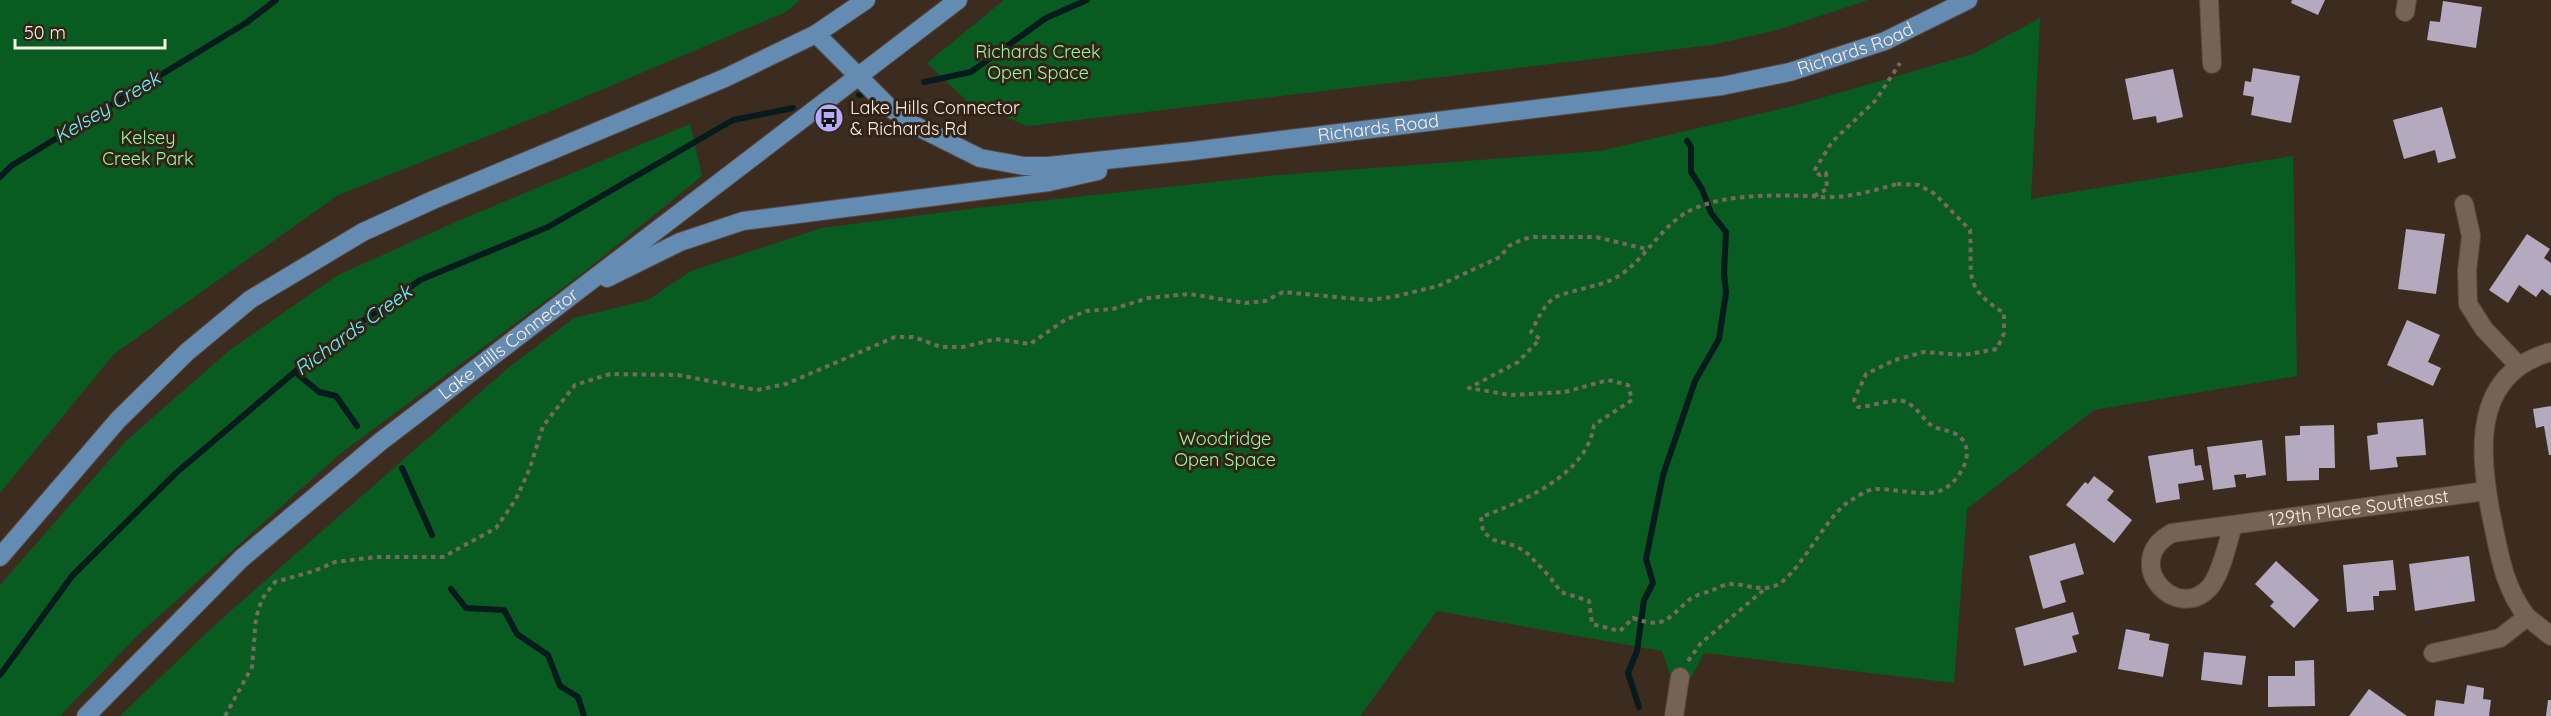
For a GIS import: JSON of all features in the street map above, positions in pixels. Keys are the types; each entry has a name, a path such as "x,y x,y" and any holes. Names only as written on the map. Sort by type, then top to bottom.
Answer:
{"main road":[{"path":"0,557 118,420 187,352 252,299 363,232 433,200 725,78 816,34 866,0"},
{"name":"Lake Hills Connector","path":"86,716 241,559 299,507 380,442 958,0"},
{"name":"Richards Road","path":"816,34 889,107 912,124 980,158 1024,165 1048,166 1669,94 1745,81 1790,72 1885,41 1968,0"},
{"path":"570,296 680,242 743,221 1049,182 1192,151"}],"street":[{"path":"2209,0 2212,64"},
{"path":"2464,204 2471,236 2467,271 2468,304 2513,370"},
{"path":"2551,352 2533,357 2513,370 2498,388 2489,408 2485,427 2483,466 2486,491 2505,579 2514,601 2527,617 2551,636"},
{"name":"129th Place Southeast","path":"2233,525 2215,580 2203,592 2195,597 2178,598 2170,595 2157,584 2151,567 2154,550 2164,537 2181,531 2486,491"},
{"path":"2433,653 2500,638 2527,617"},
{"path":"1674,716 1680,677"}],"path":[{"path":"1814,196 1827,189 1826,173 1820,175 1814,171 1832,142 1876,100 1900,63"},
{"path":"1680,677 1684,664 1701,643 1765,590 1782,582 1845,504 1872,489 1926,493 1942,490 1956,479 1963,467 1967,450 1961,438 1948,430 1933,426 1915,408 1901,400 1871,407 1858,406 1854,400 1866,374 1895,360 1924,352 1964,355 1986,352 1997,348 2004,333 2004,313 1984,300 1970,278 1970,230 1935,194 1919,185 1897,184 1860,194 1827,198 1767,196 1714,201 1695,208 1663,230 1613,280 1578,292 1556,296 1542,311 1532,332 1540,339 1518,362 1469,388 1510,395 1565,392 1608,380 1628,385 1632,400 1594,425 1592,441 1584,453 1555,481 1530,497 1481,517 1483,532 1494,540 1516,546 1528,555 1549,576 1560,592 1589,601 1592,624 1620,631 1633,618 1648,623 1661,623 1671,618 1690,599 1728,584 1765,590"},
{"path":"225,716 252,667 256,618 262,599 276,582 314,571 334,562 356,559 443,557 496,528 516,500 530,468 543,426 575,385 590,378 610,374 678,375 757,390 786,384 895,337 914,337 941,346 963,347 996,339 1030,344 1065,320 1086,312 1113,309 1148,298 1189,294 1245,303 1265,301 1283,292 1368,300 1393,297 1438,286 1500,257 1509,246 1523,239 1563,235 1596,237 1646,249"}],"green space":[{"name":"Kelsey Creek Park","path":"0,0 800,0 786,12 551,111 338,195 114,354 0,493"},
{"name":"Richards Creek Open Space","path":"1004,0 1868,0 1777,30 1712,45 1028,126 968,102 927,63"},
{"name":"Woodridge Open Space","path":"2040,18 2031,199 2293,156 2297,376 2094,410 1967,509 1954,683 1704,653 1691,678 1670,674 1662,651 1437,611 1360,716 120,716 217,623 508,368 574,318 648,300 691,271 822,228 976,208 1268,176 1600,151 1797,105 1973,54"},
{"path":"690,124 702,176 584,272 340,454 139,634 60,716 0,716 0,585 127,440 230,350 338,275 458,221"}],"building":[{"path":"2292,0 2325,0 2318,15 2291,3"},
{"path":"2443,1 2482,7 2476,48 2427,40 2430,21 2440,22"},
{"path":"2253,68 2300,76 2291,123 2251,115 2254,97 2243,95 2245,81 2251,82"},
{"path":"2173,69 2183,117 2157,123 2156,116 2133,120 2125,79"},
{"path":"2442,107 2456,158 2438,163 2435,150 2404,159 2393,120"},
{"path":"2406,229 2445,234 2436,294 2398,289"},
{"path":"2527,234 2550,249 2544,258 2551,263 2551,296 2542,289 2536,297 2519,285 2508,303 2489,290"},
{"path":"2407,320 2440,335 2428,362 2441,368 2433,386 2387,365"},
{"path":"2551,406 2551,455 2549,455 2544,426 2536,428 2533,409"},
{"path":"2423,419 2426,455 2396,457 2398,467 2370,470 2367,436 2378,434 2377,423"},
{"path":"2334,425 2335,468 2319,468 2319,480 2287,481 2285,436 2300,435 2300,426"},
{"path":"2262,440 2266,475 2246,478 2246,474 2234,475 2236,487 2213,490 2207,447"},
{"path":"2193,449 2195,466 2201,465 2204,480 2178,484 2180,499 2156,503 2148,456"},
{"path":"2094,476 2114,491 2107,500 2132,520 2114,543 2066,505 2085,482 2088,484"},
{"path":"2075,543 2084,574 2060,581 2066,602 2043,609 2029,556"},
{"path":"2469,556 2475,601 2415,611 2409,564"},
{"path":"2393,560 2396,590 2379,591 2379,596 2373,596 2374,610 2347,612 2343,565"},
{"path":"2276,561 2319,600 2294,628 2270,606 2274,602 2255,584"},
{"path":"2073,612 2079,634 2072,636 2077,652 2024,666 2015,628"},
{"path":"2126,629 2150,634 2149,640 2169,644 2163,677 2118,669"},
{"path":"2204,652 2246,656 2242,685 2201,680"},
{"path":"2314,660 2315,706 2268,707 2268,676 2295,676 2295,661"},
{"path":"2467,685 2484,688 2483,699 2491,700 2489,716 2434,716 2436,700 2464,704"},
{"path":"2369,689 2407,716 2349,716"},
{"path":"2548,700 2551,700 2551,716 2546,716"}],"waterway":[{"name":"Kelsey Creek","path":"0,177 11,166 246,23 276,0"},
{"name":"Richards Creek","path":"924,82 971,72 1046,18 1087,0"},
{"name":"Richards Creek","path":"0,675 72,576 176,473 311,358 420,280 548,227 733,120 793,108"},
{"path":"1639,707 1628,673 1637,651 1644,600 1653,583 1646,559 1663,475 1695,381 1719,339 1726,293 1724,273 1726,232 1711,213 1702,189 1691,172 1691,147 1687,141"},
{"path":"295,372 319,392 336,396 357,426"},
{"path":"402,468 432,535"},
{"path":"451,589 466,608 504,610 517,634 548,655 560,686 578,697 584,716"}],"place":[{"name":"Lake Hills Connector & Richards Rd","path":"829,118"}]}
